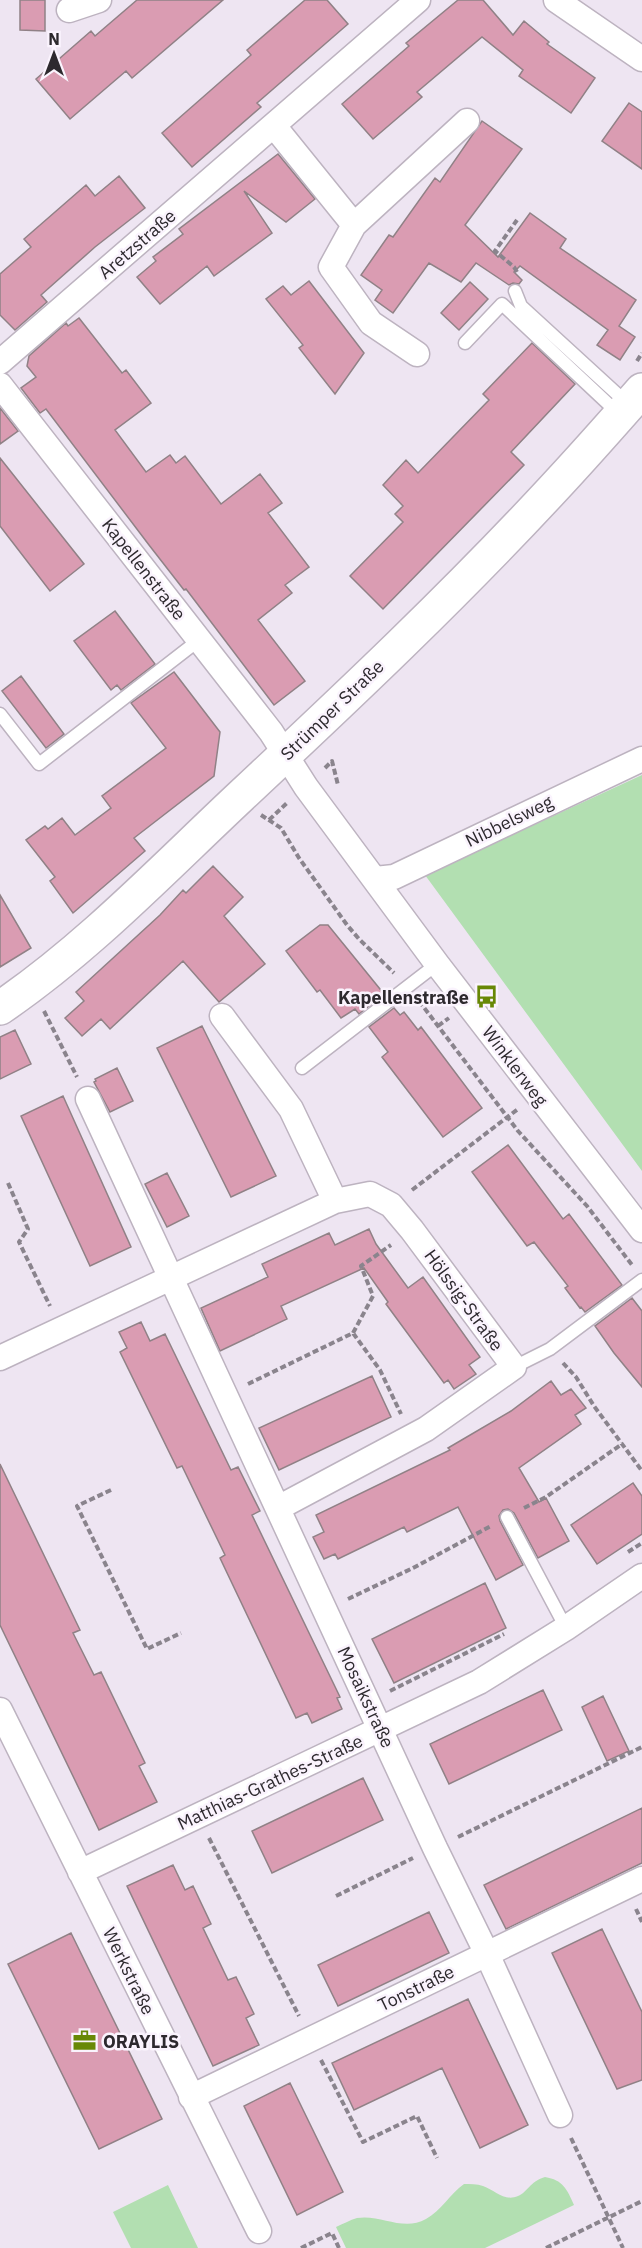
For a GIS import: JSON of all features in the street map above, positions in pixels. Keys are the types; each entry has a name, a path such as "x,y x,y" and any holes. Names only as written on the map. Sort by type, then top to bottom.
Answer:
{"main road":[{"name":"Strümper Straße","path":"0,1008 27,989 111,918 404,641 554,488 630,403"}],"street":[{"path":"69,10 99,0"},
{"name":"Aretzstraße","path":"0,362 418,0"},
{"path":"556,0 642,59"},
{"path":"417,354 371,322 331,267 354,225 467,121"},
{"path":"274,126 354,225"},
{"name":"Kapellenstraße","path":"0,385 271,732 285,754"},
{"name":"Winklerweg","path":"285,754 306,787 436,964 642,1230"},
{"name":"Nibbelsweg","path":"375,879 394,877 642,759"},
{"path":"222,1016 291,1109 335,1201"},
{"path":"88,1100 172,1278"},
{"path":"0,1358 335,1201 370,1194 391,1205"},
{"name":"Hölssig-Straße","path":"278,1508 426,1429 514,1367 391,1205"},
{"name":"Mosaikstraße","path":"172,1278 560,2115"},
{"name":"Matthias-Grathes-Straße","path":"80,1872 479,1682 566,1628 642,1576"},
{"name":"Werkstraße","path":"0,1710 259,2231"},
{"name":"Tonstraße","path":"191,2097 642,1879"}],"lane":[{"path":"515,291 521,306 630,403"},
{"path":"465,343 502,304 630,403"},
{"path":"0,714 39,764 199,640"},
{"path":"302,1068 436,964"},
{"path":"514,1367 550,1349 642,1280"},
{"path":"507,1517 566,1628"}],"path":[{"path":"515,291 522,283 514,267 495,251 517,220"},
{"path":"269,820 282,828 299,858 359,939 409,987 508,1118 538,1155 587,1206 635,1268"},
{"path":"27,989 42,1006 88,1100"},
{"path":"391,1205 508,1118"},
{"path":"8,1183 28,1229 19,1242 61,1328"},
{"path":"226,1395 353,1333 373,1296 361,1266 412,1230"},
{"path":"353,1333 380,1370 412,1437"},
{"path":"550,1349 576,1377 642,1471"},
{"path":"325,1610 413,1568 546,1497 622,1444"},
{"path":"111,1490 77,1506 147,1649 180,1633"},
{"path":"622,1556 642,1543"},
{"path":"368,1702 504,1634"},
{"path":"336,1896 642,1747"},
{"path":"560,2115 623,2248"},
{"path":"546,2248 642,2201"},
{"path":"301,2248 332,2233 339,2248"}],"green space":[{"path":"642,775 642,1171 425,875"},
{"path":"545,2177 556,2180 564,2186 574,2205 485,2248 346,2248 336,2227 357,2218 366,2217 400,2223 417,2223 436,2212 464,2184 481,2185 508,2198 521,2194"},
{"path":"168,2185 198,2248 131,2248 113,2212"}],"building":[{"path":"20,0 45,0 45,31 20,30"},
{"path":"137,0 223,0 132,78 126,71 70,119 36,79 91,31 95,36"},
{"path":"305,0 327,0 348,24 257,103 261,107 192,167 162,133 251,55 247,50"},
{"path":"458,0 483,0 513,35 524,21 549,42 547,44 595,78 571,113 519,76 523,70 482,37 417,92 422,97 373,139 342,104 409,46 406,43"},
{"path":"629,103 642,112 642,169 602,141"},
{"path":"482,121 522,149 465,225 498,257 530,213 566,239 560,248 636,300 619,326 635,337 620,360 597,345 608,330 520,266 514,272 522,280 519,284 509,285 476,263 461,282 429,263 393,313 375,300 382,290 361,275 389,235 393,237 435,178 440,182"},
{"path":"278,154 315,199 286,222 244,191 272,233 214,276 207,266 160,304 137,277 156,261 153,257 183,234 179,229"},
{"path":"119,176 145,208 95,247 41,295 47,302 15,330 0,315 0,274 31,247 24,239 86,185 95,196"},
{"path":"309,281 364,353 335,394 299,348 303,345 266,299 283,286 291,295"},
{"path":"470,282 488,299 459,330 441,313"},
{"path":"79,318 122,373 126,370 151,403 115,430 146,472 170,455 176,463 185,456 221,504 260,474 282,503 268,513 309,567 285,585 292,593 258,620 305,681 274,705 46,409 40,413 21,388 36,377 27,366 29,356 66,323 68,326"},
{"path":"532,343 575,384 511,452 524,465 383,609 350,576 403,522 395,514 403,506 383,485 406,460 418,473 489,400 483,394"},
{"path":"0,408 18,431 0,444"},
{"path":"0,458 84,564 50,591 0,526"},
{"path":"115,611 155,664 121,690 117,685 111,690 74,641"},
{"path":"174,672 220,732 214,776 134,838 145,851 73,913 50,881 55,877 26,840 45,826 48,829 62,818 75,835 111,808 102,796 166,748 131,703"},
{"path":"21,676 64,734 46,748 2,691"},
{"path":"213,866 243,897 224,916 265,964 219,1002 183,961 110,1029 101,1019 82,1036 65,1018 84,1001 76,992 160,915 183,890 186,893"},
{"path":"0,895 31,948 0,967"},
{"path":"320,925 328,925 384,994 359,1014 355,1009 341,1018 320,990 317,992 286,951"},
{"path":"394,1008 400,1015 404,1012 418,1030 421,1027 482,1108 443,1137 382,1057 388,1052 369,1027"},
{"path":"202,1026 276,1176 231,1197 157,1048"},
{"path":"15,1030 31,1064 0,1079 0,1037"},
{"path":"117,1068 133,1101 110,1112 94,1082 95,1079"},
{"path":"63,1096 131,1247 90,1266 21,1116"},
{"path":"508,1145 563,1219 569,1214 622,1285 585,1312 565,1288 568,1286 534,1242 527,1246 472,1172"},
{"path":"167,1173 189,1216 167,1227 145,1184"},
{"path":"369,1229 376,1244 408,1288 423,1277 480,1357 469,1365 476,1374 454,1389 448,1380 444,1383 386,1304 388,1302 364,1268 281,1306 287,1319 220,1351 201,1308 268,1277 262,1264 329,1233 335,1245"},
{"path":"632,1298 642,1311 642,1387 595,1326"},
{"path":"141,1322 150,1341 165,1334 231,1470 238,1467 260,1511 252,1515 340,1697 337,1698 342,1709 312,1723 307,1713 296,1718 220,1558 225,1555 182,1466 177,1468 120,1352 127,1348 119,1332"},
{"path":"372,1376 391,1417 279,1470 259,1428"},
{"path":"551,1381 561,1395 571,1389 586,1408 575,1415 581,1424 519,1468 539,1502 546,1498 569,1541 538,1558 514,1513 508,1509 503,1510 499,1516 500,1521 523,1565 496,1580 458,1507 407,1532 404,1527 338,1559 335,1554 324,1559 313,1537 324,1532 316,1515 450,1450 448,1448 511,1411"},
{"path":"0,1464 80,1630 73,1633 94,1675 101,1672 145,1763 139,1766 157,1802 99,1830 0,1625"},
{"path":"633,1483 642,1496 642,1534 597,1564 571,1525"},
{"path":"485,1583 506,1628 394,1683 372,1639"},
{"path":"543,1690 562,1730 449,1784 430,1744"},
{"path":"603,1696 629,1751 607,1761 582,1707"},
{"path":"363,1778 383,1820 272,1873 252,1831"},
{"path":"642,1808 642,1863 506,1929 484,1885"},
{"path":"173,1865 185,1890 193,1886 211,1924 203,1928 228,1980 236,1977 254,2014 246,2018 259,2045 213,2066 127,1886"},
{"path":"429,1912 449,1953 338,2006 318,1965"},
{"path":"602,1929 642,2012 642,2080 617,2089 552,1953"},
{"name":"ORAYLIS","path":"71,1933 162,2119 99,2149 8,1964"},
{"path":"468,1999 528,2125 480,2148 442,2068 354,2110 332,2063"},
{"path":"290,2083 343,2192 297,2215 244,2106"}],"place":[{"name":"Kapellenstraße","path":"487,997"},
{"name":"ORAYLIS","path":"85,2041"}]}
